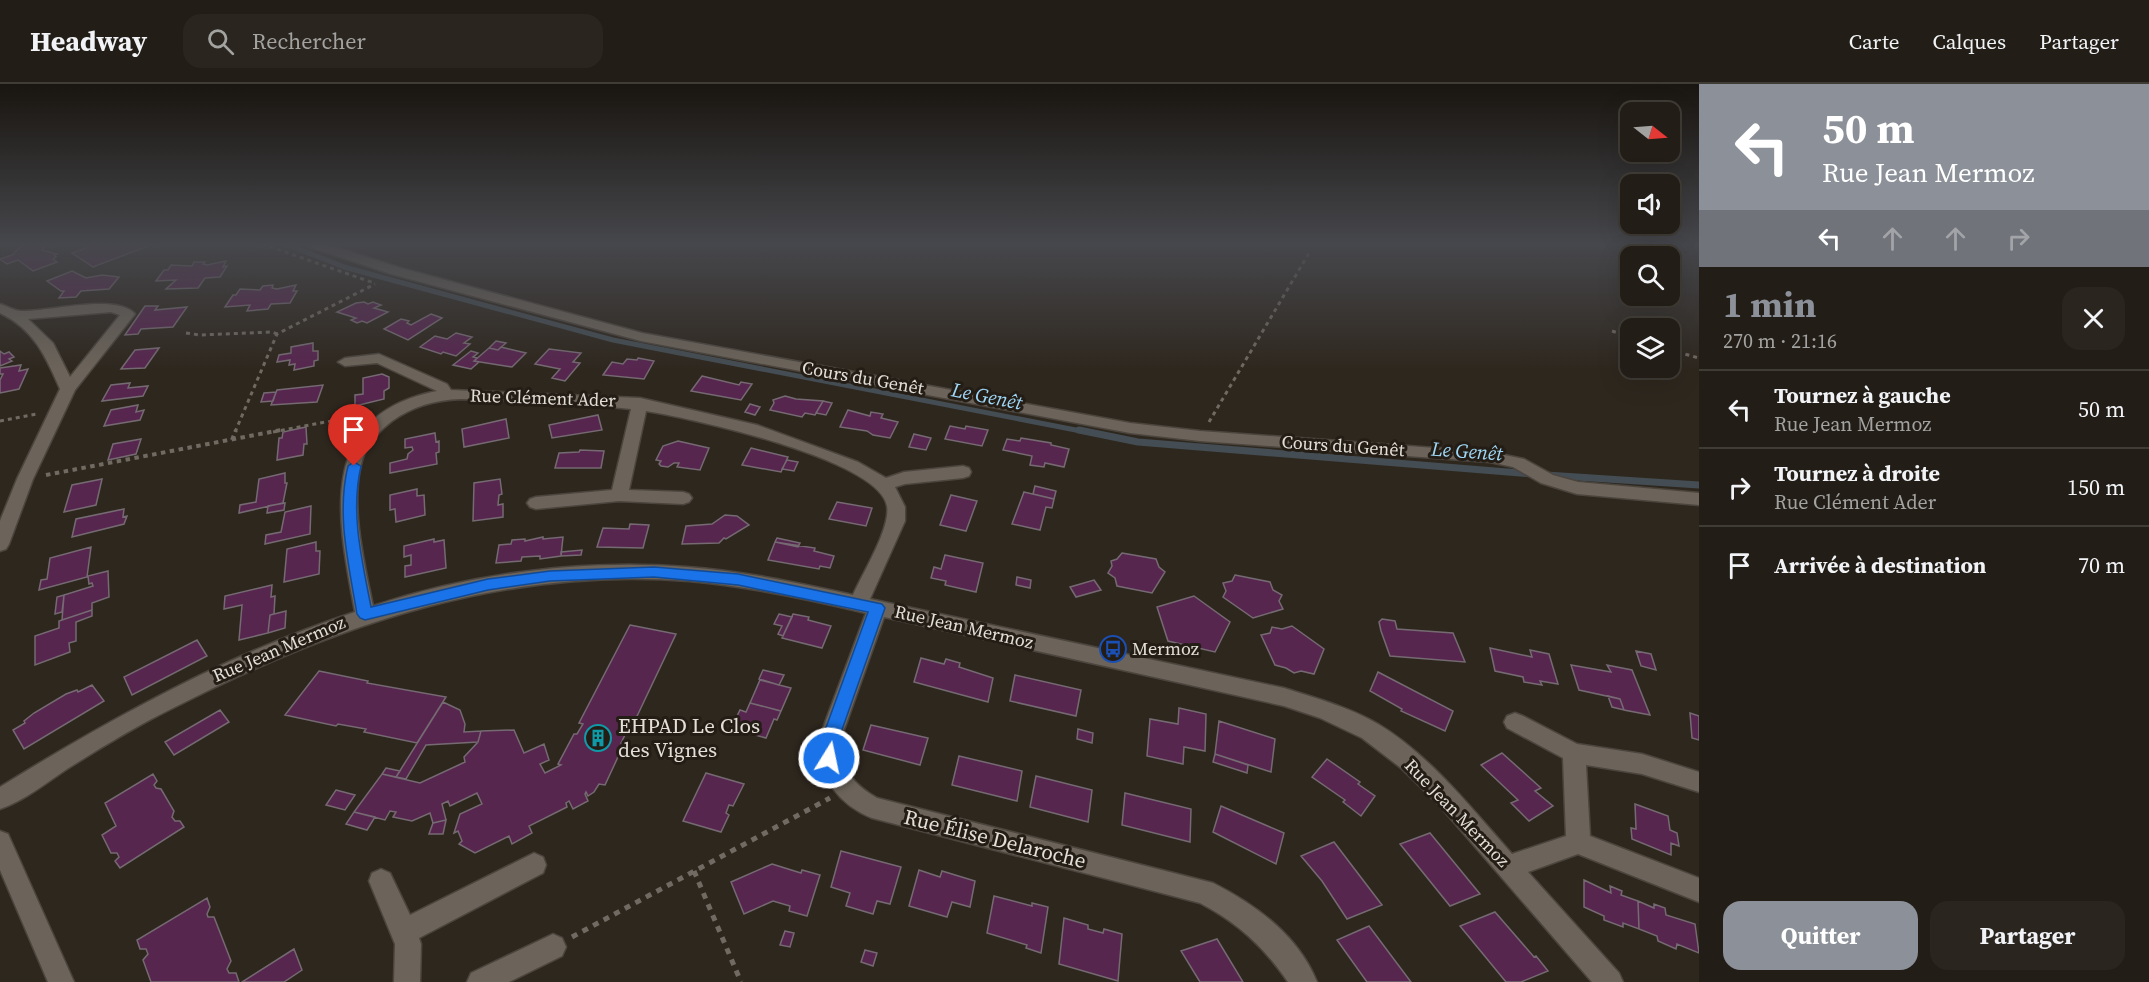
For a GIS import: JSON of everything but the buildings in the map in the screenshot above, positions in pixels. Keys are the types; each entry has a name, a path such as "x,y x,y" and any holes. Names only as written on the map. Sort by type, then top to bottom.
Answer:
{"street":[{"name":"Cours du Genêt","path":"451,286 641,337 1130,428 1200,436 1490,457 1518,463 1547,479 1577,488 1699,499"},
{"path":"0,308 17,316 48,346 68,389"},
{"path":"0,544 25,479 68,389 128,314 113,308 17,316"},
{"name":"Rue Clément Ader","path":"345,362 379,358 442,387 446,395"},
{"name":"Rue Clément Ader","path":"365,614 350,535 351,482 358,450 371,431 390,416 426,399 446,395 577,397 640,403 743,425 796,443 861,470 885,484"},
{"name":"Rue Clément Ader","path":"619,495 640,403"},
{"path":"868,606 897,514 896,499 885,484 904,478 963,472"},
{"path":"536,503 619,495 684,498"},
{"name":"Rue Jean Mermoz","path":"0,799 135,717 202,682 265,652 365,614 488,584 550,576 654,572 738,579 1284,697 1327,711 1370,730 1409,761 1447,798 1610,982"},
{"name":"Rue Élise Delaroche","path":"868,606 828,744 829,758 834,773 857,800 872,807 1204,892 1240,909 1260,925 1277,942 1304,982"},
{"path":"1515,722 1574,753 1642,764 1699,782"},
{"path":"1574,753 1578,843"},
{"path":"0,842 61,982"},
{"path":"1509,867 1578,843 1699,890"},
{"path":"404,932 534,865"},
{"path":"381,881 408,944 407,982"},
{"path":"480,982 553,947"}],"path":[{"path":"232,440 277,334 371,286"},
{"path":"1200,436 1290,286"},
{"path":"1612,331 1620,334"},
{"path":"186,333 200,335 272,332 277,334"},
{"path":"1680,353 1699,358"},
{"path":"0,421 56,411"},
{"path":"25,479 374,413 390,416"},
{"path":"553,947 817,803 847,791"},
{"path":"694,870 741,982"}],"waterway":[{"name":"Le Genêt","path":"414,286 613,340 1086,432"},
{"name":"Le Genêt","path":"1079,430 1138,442 1532,474"},
{"name":"Le Genêt","path":"1546,475 1699,485"}],"place":[{"name":"Mermoz","path":"1113,649"},
{"name":"EHPAD Le Clos des Vignes","path":"598,738"}],"route":[{"path":"354,466 351,482 350,535 365,614 488,584 550,576 654,572 738,579 877,608 828,744 829,758"}]}
